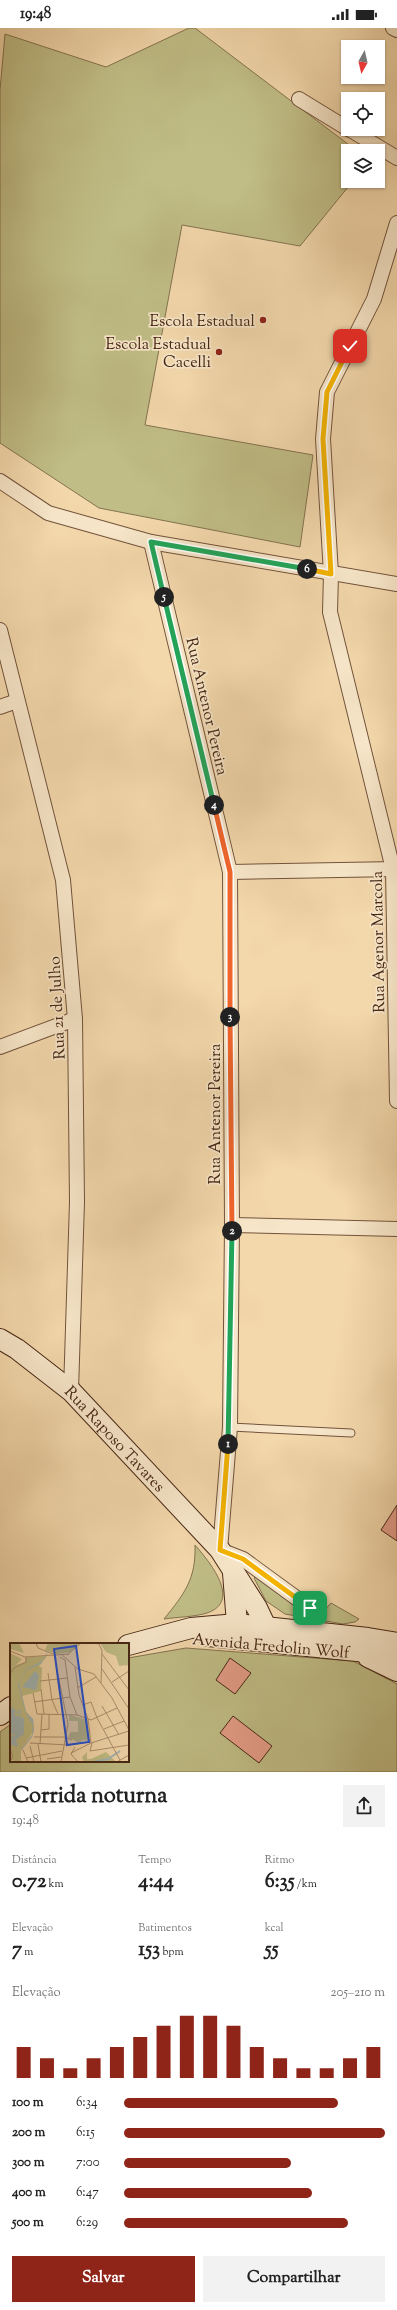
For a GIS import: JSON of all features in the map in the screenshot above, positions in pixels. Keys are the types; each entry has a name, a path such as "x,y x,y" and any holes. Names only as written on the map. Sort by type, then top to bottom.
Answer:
{"main road":[{"name":"Rua Raposo Tavares","path":"0,1339 18,1348 71,1391 220,1550 257,1608 254,1633"},
{"name":"Rua Raposo Tavares","path":"233,1571 254,1633"},
{"name":"Avenida Fredolin Wolf","path":"136,1642 191,1628 254,1633 368,1638 397,1643"},
{"name":"Avenida Fredolin Wolf","path":"254,1633 361,1653 397,1656"},
{"path":"361,1653 397,1672"},
{"path":"0,1715 10,1708"}],"street":[{"path":"393,28 397,30"},
{"path":"299,99 341,125"},
{"path":"360,136 397,158"},
{"name":"Rua Agenor Marcola","path":"397,223 374,299 327,392 323,439 331,574 330,612 395,869 397,1101"},
{"path":"0,481 48,513 151,542 331,574 397,584"},
{"name":"Rua Antenor Pereira","path":"151,542 230,872 232,1225 230,1427 220,1550"},
{"name":"Rua 21 de Julho","path":"0,630 63,880 76,1019 77,1202 71,1391"},
{"path":"0,707 17,701"},
{"path":"230,872 395,869"},
{"path":"0,1047 76,1019"},
{"path":"232,1225 397,1229"},
{"name":"Rua Raposo Tavares","path":"220,1550 243,1559 310,1608"}],"lane":[{"path":"230,1427 351,1433"}],"shaded area":[{"path":"189,28 195,28 348,144 341,144 341,188 347,188 300,246 182,225 145,425 313,455 300,547 99,508 0,443 0,90 5,34 106,67"},
{"path":"195,1545 214,1570 219,1580 222,1590 222,1599 217,1607 207,1613 164,1619 188,1585 194,1567"},
{"path":"256,1576 307,1614 319,1616 331,1603 359,1619 355,1622 343,1624 285,1614 266,1601 254,1578"},
{"path":"186,1648 353,1661 397,1684 397,1772 0,1772 0,1732 10,1725 10,1762 129,1762 129,1658"}],"building":[{"path":"397,1505 397,1541 381,1530"},
{"path":"230,1658 251,1673 235,1694 216,1680"},
{"path":"233,1716 272,1746 259,1763 220,1733"}],"place":[{"name":"Escola Estadual","path":"263,320"},
{"name":"Escola Estadual Cacelli","path":"219,352"}],"route":[{"path":"310,1608 243,1559 220,1550 230,1427 232,1225 230,872 151,542 331,574 323,439 327,392 350,346"}]}
